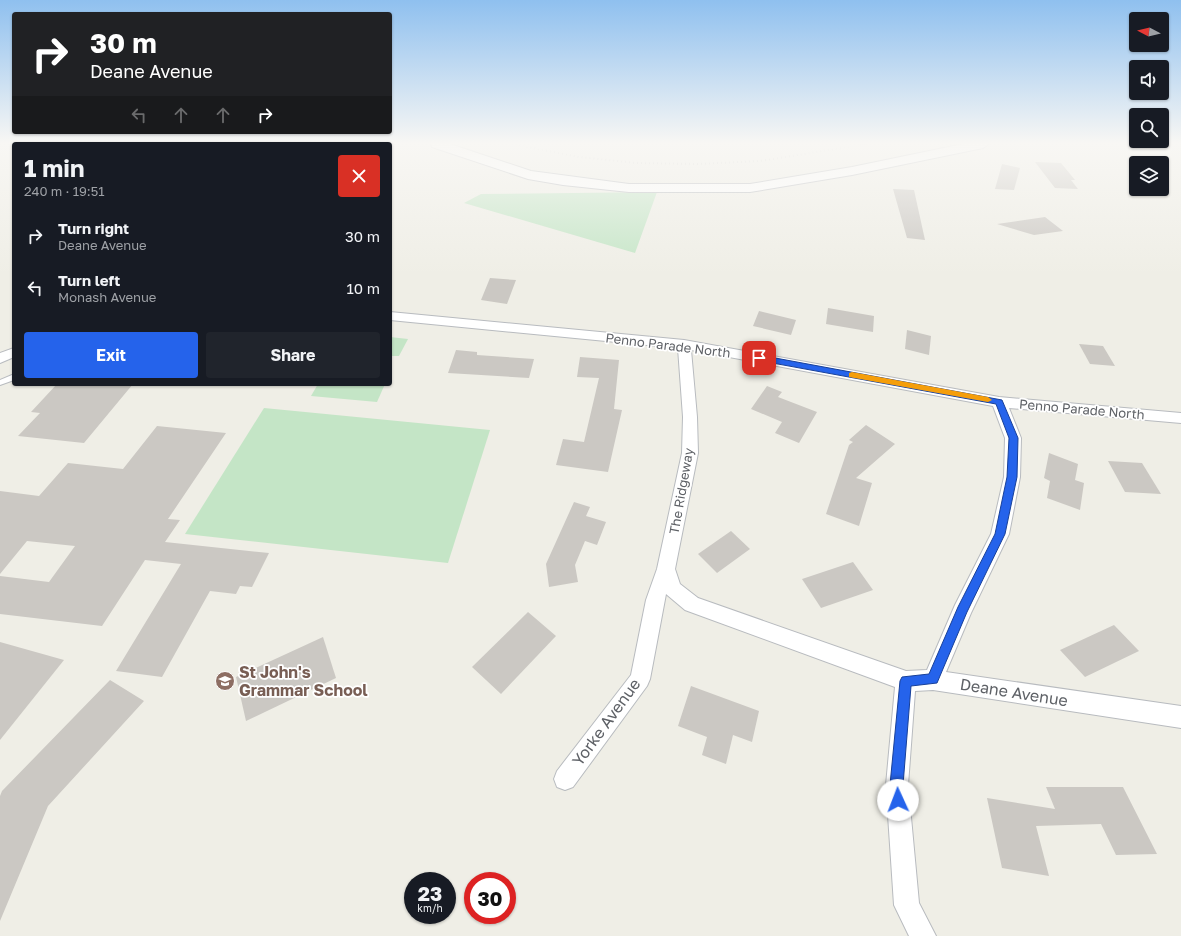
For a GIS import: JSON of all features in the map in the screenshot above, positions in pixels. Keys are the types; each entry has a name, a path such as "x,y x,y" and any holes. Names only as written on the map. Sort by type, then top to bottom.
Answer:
{"street":[{"path":"626,188 752,188"},
{"name":"Penno Parade North","path":"392,316 684,344 999,402 1181,418"},
{"name":"The Ridgeway","path":"666,569 690,453 690,417 684,344"},
{"path":"0,358 12,353"},
{"path":"933,680 962,611 1000,534 1012,477 1013,438 999,402"},
{"name":"Deane Avenue","path":"666,569 673,589 692,604 906,681 933,680 1181,717"},
{"name":"Yorke Avenue","path":"564,779 640,679 655,600 666,569"},
{"path":"906,681 897,785 907,905 923,936"}],"lane":[{"path":"0,384 12,378"}],"green space":[{"path":"657,192 635,253 464,203 481,194"},
{"path":"392,337 408,339 399,356 392,356"},
{"path":"317,386 384,386 377,402 311,396"},
{"path":"264,408 490,430 448,563 185,534"}],"building":[{"path":"995,188 1015,188 1014,190 995,189"},
{"path":"1055,188 1077,188 1078,189"},
{"path":"893,189 914,190 925,240 907,238"},
{"path":"1045,217 1063,231 1034,235 997,224"},
{"path":"490,278 516,280 507,304 481,300"},
{"path":"828,308 874,316 873,332 826,324"},
{"path":"759,311 796,320 791,335 753,326"},
{"path":"907,330 931,336 929,355 905,349"},
{"path":"1079,344 1103,346 1115,366 1090,364"},
{"path":"456,350 477,352 477,355 534,359 529,378 448,373"},
{"path":"580,357 619,360 614,409 622,410 608,472 556,465 563,439 584,442 599,378 577,377"},
{"path":"55,386 131,386 84,443 18,436 40,413 31,412"},
{"path":"767,386 782,392 778,397 817,412 799,443 775,433 782,422 751,409"},
{"path":"866,425 895,444 856,478 872,483 859,526 826,514 849,445 853,442 849,440"},
{"path":"157,426 226,433 168,519 180,520 165,542 269,553 252,587 240,586 236,594 210,591 162,677 116,671 181,564 145,560 102,626 0,614 0,576 49,582 75,546 27,541 0,574 0,491 39,496 68,463 123,469"},
{"path":"1049,453 1078,464 1075,480 1084,483 1080,510 1047,498 1050,481 1044,478"},
{"path":"1108,461 1142,463 1161,494 1125,492"},
{"path":"574,502 590,507 586,516 606,522 597,545 585,541 575,565 578,582 549,587 546,564"},
{"path":"731,531 750,549 717,573 698,554"},
{"path":"853,562 873,590 821,608 802,579"},
{"path":"528,612 556,636 501,694 472,667"},
{"path":"1114,625 1139,651 1085,677 1060,650"},
{"path":"323,637 336,678 246,721 236,677"},
{"path":"0,642 64,660 0,740"},
{"path":"110,680 144,701 48,806 0,921 0,796 2,791"},
{"path":"691,686 759,711 752,742 733,735 726,764 702,755 707,737 678,726"},
{"path":"1046,787 1123,787 1157,854 1116,855 1101,824 1036,826 1049,876 1002,868 987,798 1055,809"}],"slow traffic":[{"path":"852,375 988,400"}],"place":[{"name":"St John's Grammar School","path":"225,681"}],"route":[{"path":"759,358 999,402 1013,438 1012,477 1000,534 962,611 933,680 906,681 897,785 898,800"}]}
